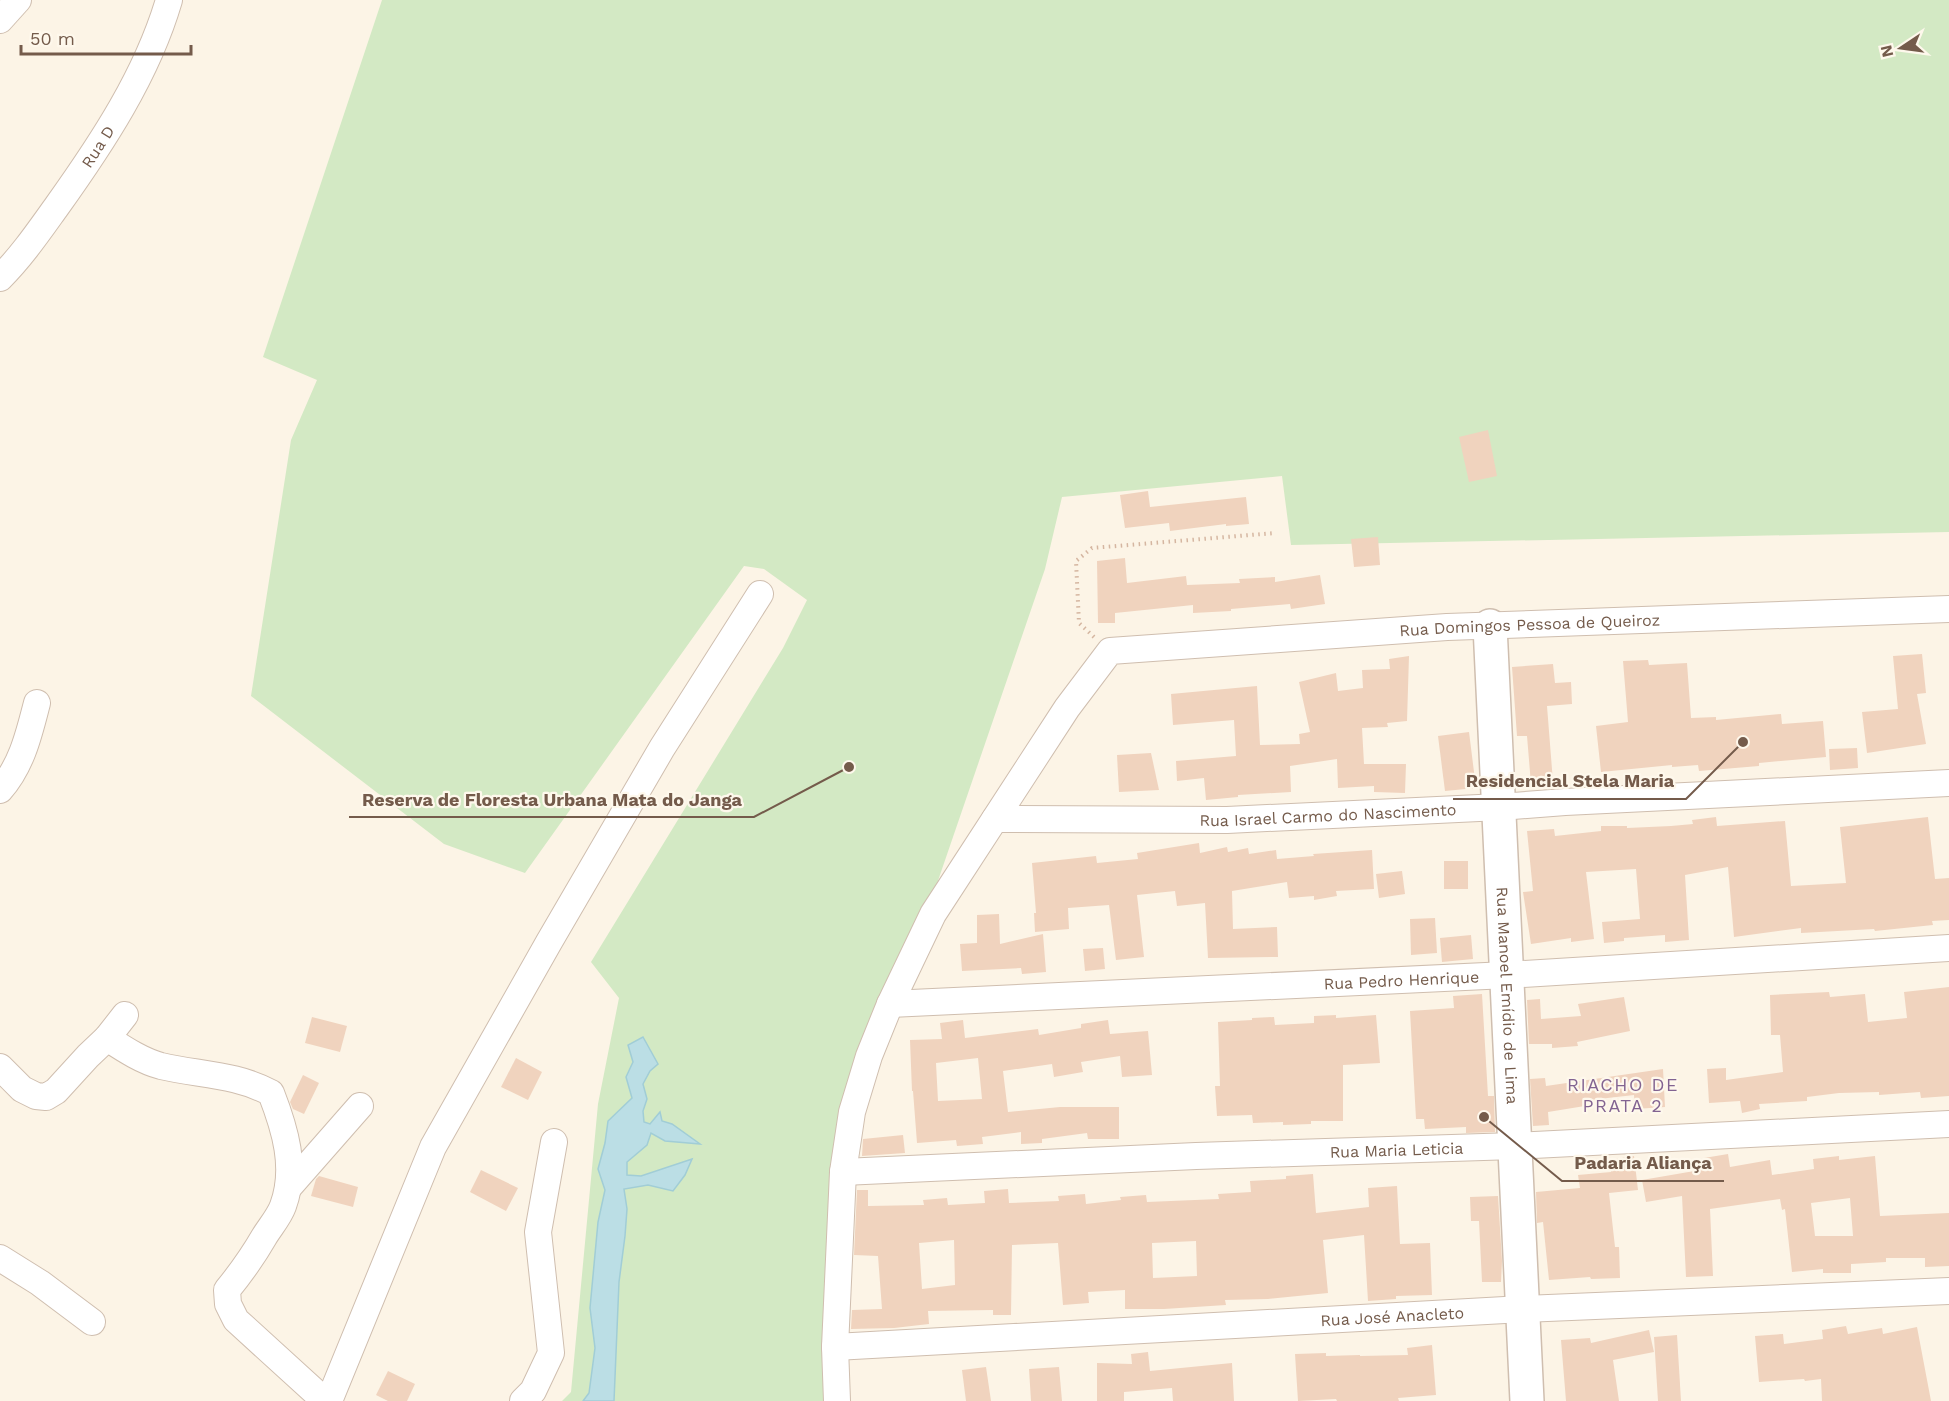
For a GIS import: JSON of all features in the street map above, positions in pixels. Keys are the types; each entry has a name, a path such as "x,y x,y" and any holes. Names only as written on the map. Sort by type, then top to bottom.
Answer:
{"street":[{"path":"0,20 18,0"},
{"name":"Rua D","path":"0,278 17,260 88,162 136,80 162,24 169,0"},
{"path":"106,1038 132,1054 161,1066 209,1073 258,1086 271,1094 284,1126 289,1163 288,1188 283,1208 243,1270 227,1290 228,1304 236,1320 327,1401 433,1147 662,748 760,594"},
{"name":"Rua Domingos Pessoa de Queiroz","path":"1110,651 1490,626 1949,609"},
{"name":"Rua Manoel Emídio de Lima","path":"1490,626 1527,1401"},
{"path":"837,1401 835,1347 843,1172 852,1112 868,1056 933,914 1067,708 1110,651"},
{"path":"0,790 12,774 22,754 37,703"},
{"name":"Rua Israel Carmo do Nascimento","path":"995,819 1227,820 1949,783"},
{"name":"Rua Pedro Henrique","path":"890,1004 1507,975 1949,948"},
{"path":"0,1067 22,1089 36,1096 46,1097 56,1091 125,1015"},
{"path":"288,1188 360,1106"},
{"name":"Rua Maria Leticia","path":"843,1172 1196,1156 1515,1146 1949,1124"},
{"path":"523,1401 533,1391 551,1353 538,1232 554,1142"},
{"path":"0,1258 40,1283 92,1322"},
{"name":"Rua José Anacleto","path":"835,1347 1523,1309 1949,1291"}],"path":[{"path":"1110,651 1079,623 1076,561 1092,548 1275,533"}],"green space":[{"path":"382,0 1949,0 1949,532 1291,545 1282,476 1062,497 1045,569 838,1172 826,1401 562,1401 571,1392 598,1104 619,998 591,962 783,648 807,600 764,569 744,566 525,873 444,844 251,696 291,440 317,380 263,357"}],"water":[{"path":"643,1037 658,1064 650,1071 643,1084 647,1099 643,1111 644,1122 650,1124 660,1112 662,1121 672,1124 700,1144 665,1141 651,1133 647,1145 627,1162 627,1175 641,1176 692,1159 685,1175 673,1191 648,1185 624,1189 627,1209 619,1282 614,1401 583,1401 589,1393 595,1348 590,1308 598,1222 605,1190 598,1169 608,1121 632,1098 626,1077 633,1062 628,1045"}],"building":[{"path":"1488,430 1497,476 1469,482 1459,437"},
{"path":"1148,491 1150,507 1246,497 1249,524 1226,526 1226,524 1170,531 1169,523 1125,528 1120,495"},
{"path":"1378,537 1380,565 1354,567 1351,539"},
{"path":"1125,558 1127,583 1186,576 1187,585 1240,583 1239,579 1275,577 1275,582 1320,575 1325,604 1291,609 1290,604 1193,613 1193,605 1115,613 1115,623 1098,623 1097,561"},
{"path":"1922,654 1926,693 1917,694 1926,744 1867,753 1862,712 1898,709 1893,656"},
{"path":"1409,656 1407,721 1387,723 1388,727 1362,728 1364,764 1406,764 1405,793 1374,792 1374,786 1338,788 1337,759 1290,766 1291,792 1238,795 1238,797 1206,800 1204,778 1177,781 1176,761 1236,756 1234,720 1173,725 1171,694 1257,686 1260,745 1300,744 1299,734 1310,732 1299,682 1336,673 1338,691 1363,688 1362,670 1390,669 1389,659"},
{"path":"1648,660 1649,665 1687,663 1691,718 1716,717 1716,720 1781,714 1782,724 1823,721 1826,757 1699,771 1698,765 1672,767 1672,765 1601,772 1596,726 1628,722 1623,661"},
{"path":"1553,664 1555,683 1571,682 1572,704 1547,706 1553,782 1531,784 1527,736 1517,736 1512,667"},
{"path":"1469,732 1476,788 1445,791 1438,736"},
{"path":"1857,748 1858,768 1830,770 1829,749"},
{"path":"1151,753 1159,790 1119,792 1117,755"},
{"path":"1716,817 1717,826 1785,821 1791,886 1846,883 1840,827 1928,817 1935,879 1949,878 1949,920 1932,921 1933,925 1875,931 1874,929 1801,933 1801,928 1734,937 1728,867 1685,875 1689,940 1665,942 1665,935 1624,938 1624,941 1604,943 1602,922 1640,919 1636,869 1586,872 1594,939 1571,942 1571,938 1531,944 1523,892 1533,891 1527,831 1554,829 1555,836 1601,831 1601,826 1627,826 1627,828 1671,826 1693,824 1692,820"},
{"path":"1199,843 1200,853 1227,847 1228,852 1248,848 1249,854 1276,850 1277,859 1372,850 1374,889 1336,891 1337,896 1314,900 1314,896 1289,898 1287,882 1232,891 1233,929 1277,927 1278,957 1208,958 1205,903 1177,906 1175,891 1137,895 1144,957 1116,960 1109,905 1068,908 1069,929 1035,932 1034,913 1036,913 1032,863 1096,856 1097,863 1138,859 1137,853"},
{"path":"1444,861 1468,861 1468,889 1444,889"},
{"path":"1402,871 1405,894 1379,898 1376,874"},
{"path":"999,914 1000,944 1043,934 1046,972 1022,974 1021,968 962,971 960,944 977,943 977,915"},
{"path":"1435,918 1437,953 1411,955 1410,919"},
{"path":"1471,935 1473,959 1442,962 1440,938"},
{"path":"1103,948 1105,969 1085,971 1083,949"},
{"path":"1949,987 1949,1096 1921,1098 1920,1092 1879,1095 1879,1092 1839,1093 1807,1097 1807,1101 1759,1104 1760,1109 1742,1113 1740,1101 1709,1103 1707,1069 1726,1068 1726,1080 1783,1072 1780,1035 1771,1035 1770,995 1829,992 1830,997 1865,994 1868,1022 1907,1018 1904,992"},
{"path":"1482,994 1488,1096 1494,1096 1495,1132 1466,1133 1466,1127 1425,1129 1424,1119 1416,1119 1410,1011 1454,1008 1453,996"},
{"path":"1624,997 1630,1031 1577,1042 1578,1046 1552,1048 1552,1044 1529,1044 1527,1000 1540,999 1541,1019 1581,1016 1578,1004"},
{"path":"1336,1015 1336,1018 1376,1015 1380,1063 1343,1065 1343,1121 1311,1121 1311,1124 1283,1125 1283,1122 1253,1123 1252,1115 1217,1116 1215,1086 1220,1086 1218,1022 1274,1017 1275,1025 1314,1023 1314,1016"},
{"path":"312,1017 347,1026 340,1052 305,1043"},
{"path":"963,1020 965,1038 1038,1029 1039,1035 1081,1028 1081,1024 1108,1020 1110,1034 1148,1031 1152,1075 1122,1077 1120,1056 1081,1062 1083,1072 1054,1077 1052,1064 1003,1071 1008,1112 1060,1107 1119,1107 1119,1139 1088,1139 1087,1133 1042,1139 1042,1143 1021,1144 1021,1132 982,1137 983,1144 957,1146 956,1140 917,1143 910,1040 942,1039 940,1023","holes":["978,1058 982,1099 938,1101 936,1063"]},
{"path":"516,1058 542,1072 528,1100 501,1087"},
{"path":"1663,1069 1665,1107 1635,1109 1634,1095 1590,1100 1591,1105 1548,1112 1549,1125 1533,1126 1530,1079 1545,1078 1546,1086"},
{"path":"303,1075 319,1083 304,1114 293,1109 290,1102"},
{"path":"903,1135 905,1153 862,1156 863,1139"},
{"path":"1728,1154 1730,1167 1770,1160 1772,1175 1814,1169 1813,1159 1839,1156 1839,1160 1875,1156 1880,1216 1949,1213 1949,1266 1925,1267 1925,1258 1886,1258 1886,1262 1851,1264 1851,1273 1823,1273 1823,1269 1792,1272 1785,1209 1782,1210 1780,1199 1710,1209 1713,1276 1686,1277 1682,1196 1646,1202 1642,1180 1706,1169 1704,1158","holes":["1850,1198 1853,1236 1815,1236 1811,1203"]},
{"path":"1634,1156 1638,1190 1609,1193 1615,1247 1619,1247 1620,1278 1591,1279 1590,1277 1549,1280 1543,1222 1537,1223 1536,1192 1580,1188 1578,1175 1611,1172 1610,1160"},
{"path":"481,1170 518,1188 506,1211 470,1192"},
{"path":"1313,1174 1316,1213 1369,1207 1368,1188 1397,1186 1400,1244 1430,1243 1432,1295 1396,1296 1396,1299 1368,1301 1364,1235 1323,1240 1328,1293 1268,1299 1225,1300 1226,1305 1125,1309 1125,1290 1088,1292 1089,1303 1063,1305 1058,1243 1012,1245 1011,1315 993,1315 993,1310 928,1311 929,1324 851,1329 852,1310 882,1309 878,1256 854,1255 857,1190 868,1190 868,1206 924,1205 923,1200 947,1198 948,1205 985,1203 984,1191 1008,1189 1009,1203 1059,1201 1058,1196 1085,1194 1086,1204 1121,1200 1120,1197 1146,1195 1147,1202 1219,1199 1218,1194 1251,1192 1250,1181 1286,1179 1286,1176","holes":["954,1240 955,1285 922,1289 919,1243","1196,1241 1197,1276 1153,1278 1152,1243"]},
{"path":"319,1176 358,1187 353,1207 311,1196"},
{"path":"1498,1196 1501,1282 1482,1282 1479,1221 1471,1221 1470,1197"},
{"path":"1846,1326 1848,1334 1882,1328 1883,1334 1917,1327 1931,1401 1822,1401 1821,1379 1759,1382 1755,1336 1783,1334 1784,1344 1823,1339 1822,1330"},
{"path":"1649,1330 1654,1352 1613,1360 1619,1401 1566,1401 1561,1340 1590,1338 1591,1343"},
{"path":"1677,1335 1681,1401 1658,1401 1654,1337"},
{"path":"1432,1345 1436,1395 1398,1398 1399,1401 1337,1401 1336,1399 1298,1401 1295,1354 1408,1355 1407,1348"},
{"path":"1148,1352 1150,1371 1232,1363 1234,1401 1173,1401 1172,1388 1124,1392 1124,1401 1097,1401 1097,1363 1132,1364 1131,1354"},
{"path":"986,1367 991,1401 966,1401 962,1370"},
{"path":"1059,1367 1062,1401 1031,1401 1029,1369"},
{"path":"388,1371 415,1384 407,1401 388,1401 376,1395"}],"place":[{"name":"Residencial Stela Maria","path":"1743,742"},
{"name":"Reserva de Floresta Urbana Mata do Janga","path":"849,767"},
{"name":"Padaria Aliança","path":"1484,1117"}],"district":[{"name":"RIACHO DE PRATA 2","path":"1623,1095"}]}
